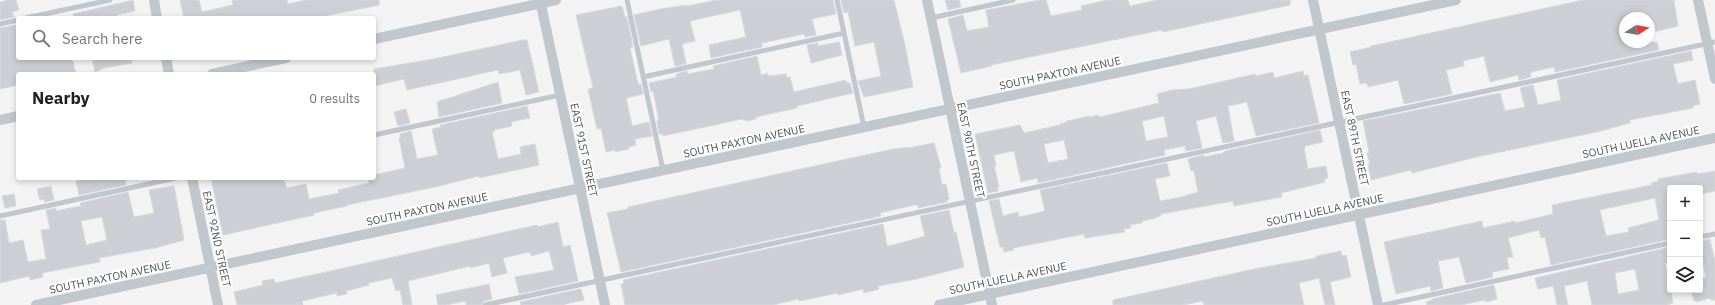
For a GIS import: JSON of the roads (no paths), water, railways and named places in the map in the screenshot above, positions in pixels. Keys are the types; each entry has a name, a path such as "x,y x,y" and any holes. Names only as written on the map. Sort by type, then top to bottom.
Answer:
{"street":[{"path":"154,0 158,16"},
{"path":"376,39 556,0"},
{"name":"EAST 90TH STREET","path":"927,0 992,305"},
{"name":"EAST 89TH STREET","path":"1313,0 1378,305"},
{"name":"SOUTH PAXTON AVENUE","path":"36,305 1456,0"},
{"path":"1698,0 1711,42 1715,79"},
{"name":"EAST 91ST STREET","path":"541,2 605,305"},
{"path":"166,60 169,72"},
{"path":"221,72 277,60"},
{"path":"0,120 16,116"},
{"name":"SOUTH LUELLA AVENUE","path":"939,305 1715,138"},
{"name":"EAST 92ND STREET","path":"192,180 218,305"}],"lane":[{"path":"35,16 110,0"},
{"path":"627,0 663,170"},
{"path":"837,0 864,127"},
{"path":"931,18 1013,0"},
{"path":"0,24 16,20"},
{"path":"644,77 844,33"},
{"path":"485,305 1711,42"},
{"path":"376,135 560,95"},
{"path":"0,216 167,180"},
{"path":"1703,236 1715,234"},
{"path":"1384,305 1667,244"}]}
